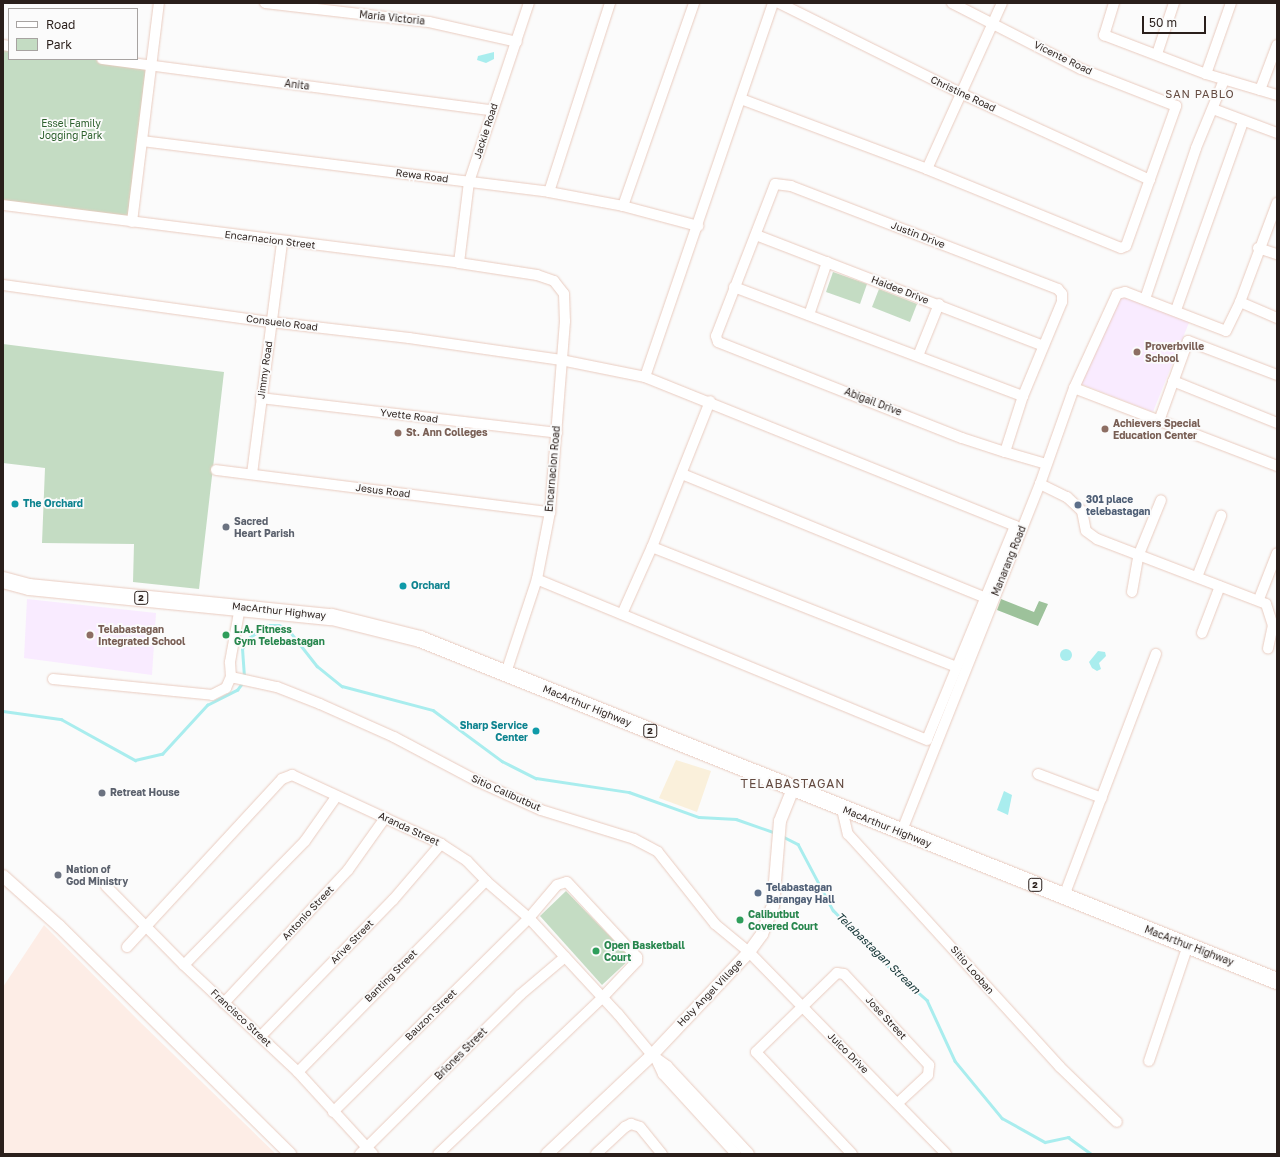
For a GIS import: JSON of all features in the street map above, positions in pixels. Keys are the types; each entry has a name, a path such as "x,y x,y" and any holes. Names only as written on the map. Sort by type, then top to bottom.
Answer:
{"highway":[{"name":"MacArthur Highway","path":"3,580 29,587 240,607 355,621 420,639 901,833 1277,981"},
{"name":"MacArthur Highway","path":"3,590 16,592 29,587"}],"street":[{"path":"132,222 159,3"},
{"name":"Maria Victoria","path":"265,3 428,22 517,42"},
{"name":"Jackie Road","path":"459,263 469,182 529,3"},
{"path":"549,192 610,3"},
{"path":"623,206 694,3"},
{"path":"645,377 698,226 773,3"},
{"name":"Christine Road","path":"779,3 960,93 1150,180"},
{"name":"Vicente Road","path":"952,3 1082,69 1176,107 1150,180"},
{"path":"927,169 960,93 994,23 1002,3"},
{"path":"1114,3 1104,36 1157,54 1206,74 1277,95"},
{"path":"1157,54 1174,3"},
{"path":"1206,74 1231,3"},
{"path":"1260,90 1277,45"},
{"name":"Anita","path":"109,60 492,110"},
{"path":"1224,80 1196,148 1145,299 1226,331 1240,302 1258,248 1277,202"},
{"path":"741,99 927,169 1121,248 1129,242 1150,180"},
{"path":"1213,109 1242,122 1277,133"},
{"path":"1176,310 1242,122"},
{"name":"Rewa Road","path":"142,141 549,192 623,206 698,226"},
{"name":"Justin Drive","path":"756,235 773,186 778,182 1058,288 1062,294 1062,302 1044,346"},
{"name":"Encarnacion Street","path":"3,205 282,242 459,263 537,275"},
{"path":"756,235 734,288 1023,396"},
{"name":"Haidee Drive","path":"756,235 939,304 1044,346"},
{"name":"Jimmy Road","path":"252,474 282,242"},
{"path":"1258,248 1277,254"},
{"path":"809,315 827,262"},
{"name":"Encarnacion Road","path":"506,673 537,579 550,512 557,433 564,294 554,281 537,275"},
{"name":"Consuelo Road","path":"3,285 271,322 409,338 561,360 645,377 710,401 1015,526 986,598"},
{"name":"Abigail Drive","path":"734,288 716,339 727,346 1005,452 1046,464"},
{"name":"Manarang Road","path":"901,833 1040,484 1074,388 1120,291 1145,299"},
{"path":"1240,302 1277,318"},
{"path":"918,356 939,304"},
{"path":"1159,421 1188,341 1277,375"},
{"path":"1005,452 1023,396 1044,346"},
{"path":"1173,381 1277,423"},
{"path":"1074,388 1277,466"},
{"name":"Yvette Road","path":"261,398 557,433"},
{"path":"622,614 652,547 710,401"},
{"name":"Jesus Road","path":"216,470 550,512"},
{"path":"537,579 927,740 956,667 986,598 682,474"},
{"path":"1040,484 1066,497 1082,511 1088,534 1220,586 1259,599 1266,604 1271,617 1273,633 1268,648"},
{"path":"1132,592 1139,554 1161,500"},
{"path":"1197,577 1221,516"},
{"path":"652,547 956,667"},
{"path":"1259,599 1277,553"},
{"path":"1202,633 1220,586"},
{"path":"53,679 212,695 226,688 234,678 230,662 240,607"},
{"path":"1064,896 1156,654"},
{"name":"Sitio Calibutbut","path":"234,678 277,687 320,704 394,737 477,781 541,810 634,839 658,852 715,924 749,952"},
{"path":"1038,774 1102,798"},
{"name":"Aranda Street","path":"127,947 282,779 292,775 336,797 440,844 467,861 486,882 529,918 565,957 654,1057 663,1074 736,1154"},
{"name":"Holy Angel Village","path":"547,1154 654,1057 749,952 762,934 773,906 776,844 780,821 793,789"},
{"path":"184,965 305,841 336,797"},
{"name":"Sitio Looban","path":"842,809 848,834 1060,1067 1117,1122"},
{"name":"Antonio Street","path":"224,1003 348,870 385,818"},
{"name":"Arive Street","path":"261,1036 394,900 440,844"},
{"path":"3,876 59,926 290,1154"},
{"name":"Banting Street","path":"298,1072 486,882"},
{"name":"Bauzon Street","path":"333,1112 529,918 557,885 567,882 637,956 635,964 602,998"},
{"name":"Francisco Street","path":"106,886 184,965 298,1072 366,1152"},
{"path":"1149,1061 1188,945"},
{"name":"Juico Drive","path":"749,952 898,1103 943,1153"},
{"name":"Briones Street","path":"366,1152 520,995 565,957"},
{"name":"Jose Street","path":"852,1154 756,1052 801,1005 837,974 844,974 929,1066 928,1075 898,1103"},
{"path":"438,1154 602,998"},
{"name":"Aranda Street","path":"654,1057 667,1066 749,1154"},
{"path":"598,1153 625,1127 631,1124 640,1127 662,1154"}],"shaded area":[{"name":"Proverbville School","path":"1122,294 1190,320 1153,412 1081,384"},
{"name":"Telabastagan Integrated School","path":"27,599 156,613 152,675 24,658"},
{"path":"676,760 711,771 697,812 659,798"},
{"path":"44,925 138,1020 276,1154 3,1154 3,987"}],"green space":[{"name":"Essel Family Jogging Park","path":"3,47 8,48 8,60 96,60 149,67 128,219 3,202"},
{"path":"833,272 867,284 860,304 826,292"},
{"path":"879,289 917,304 910,322 872,307"},
{"path":"3,344 224,372 199,589 133,582 134,544 42,543 45,468 3,463"},
{"path":"1001,599 1034,612 1039,601 1048,604 1038,626 997,610"},
{"path":"566,891 631,958 602,985 540,916"}],"water":[{"path":"494,52 494,59 486,63 477,60 478,56"},
{"path":"1066,649 1070,651 1072,655 1070,659 1066,661 1062,659 1060,655 1062,651"},
{"path":"1098,651 1105,652 1106,656 1099,663 1101,669 1097,671 1092,668 1089,662"},
{"path":"1004,791 1012,795 1008,815 997,810"}],"waterway":[{"name":"Telabastagan Stream","path":"244,677 242,649 249,638 267,625 279,625 288,629 317,666 342,686 433,710 502,761 536,778 629,792 699,817 736,819 776,833"},
{"name":"Telabastagan Stream","path":"3,711 61,719 135,760 162,754 207,705 237,690 243,682"},
{"name":"Telabastagan Stream","path":"782,836 798,844 833,910 886,964 927,1000 955,1061 1002,1118 1045,1142 1068,1137 1091,1154"}],"place":[{"name":"Proverbville School","path":"1137,352"},
{"name":"Achievers Special Education Center","path":"1105,429"},
{"name":"St. Ann Colleges","path":"398,433"},
{"name":"The Orchard","path":"15,504"},
{"name":"301 place telebastagan","path":"1078,505"},
{"name":"Sacred Heart Parish","path":"226,527"},
{"name":"Orchard","path":"403,586"},
{"name":"Telabastagan Integrated School","path":"90,635"},
{"name":"L.A. Fitness Gym Telebastagan","path":"226,635"},
{"name":"Sharp Service Center","path":"536,731"},
{"name":"Retreat House","path":"102,793"},
{"name":"Nation of God Ministry","path":"58,875"},
{"name":"Telabastagan Barangay Hall","path":"758,893"},
{"name":"Calibutbut Covered Court","path":"740,920"},
{"name":"Open Basketball Court","path":"596,951"}],"district":[{"name":"SAN PABLO","path":"1200,94"},
{"name":"TELABASTAGAN","path":"793,784"}]}
